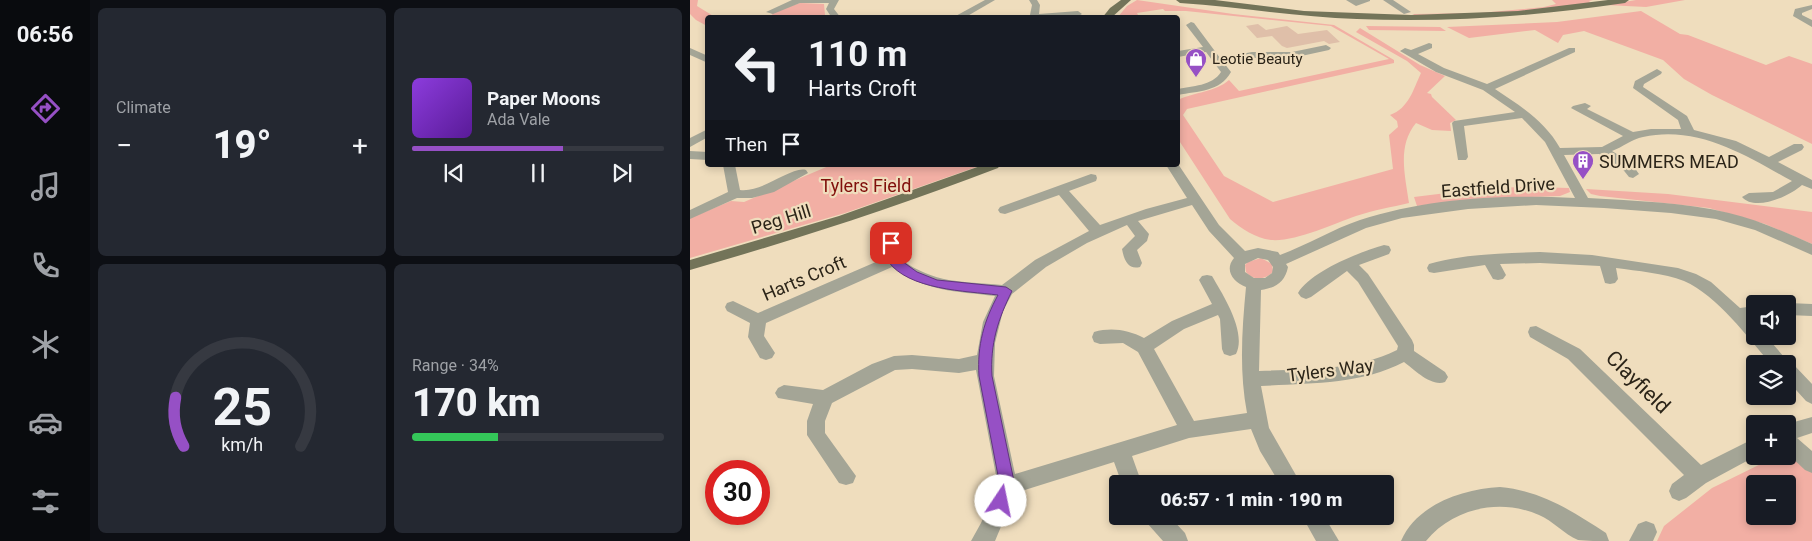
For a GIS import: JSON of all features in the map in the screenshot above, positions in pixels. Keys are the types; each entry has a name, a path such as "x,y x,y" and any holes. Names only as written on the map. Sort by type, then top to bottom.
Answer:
{"main road":[{"path":"1108,15 1112,10 1127,0"},
{"path":"1180,0 1211,1"},
{"path":"1197,0 1239,6 1353,16 1452,18 1536,13 1620,0"},
{"name":"Peg Hill","path":"690,265 836,221 988,167"}],"street":[{"path":"770,12 799,0 835,0 830,9 835,15"},
{"path":"962,15 991,0"},
{"path":"1032,0 1036,5 1032,15"},
{"path":"1350,0 1356,2 1366,1"},
{"path":"1387,0 1407,12"},
{"path":"1806,4 1798,11 1798,16 1812,24"},
{"path":"1062,15 1078,14"},
{"path":"1180,91 1219,81 1226,72 1191,25"},
{"path":"1429,46 1408,53 1440,70 1487,88 1525,114 1547,136 1583,201"},
{"path":"1180,54 1208,48"},
{"path":"1219,61 1252,55 1292,55 1309,49 1326,48"},
{"path":"1487,88 1513,78 1524,70 1573,49"},
{"path":"690,51 705,58"},
{"path":"1657,72 1639,83 1638,88 1684,118 1689,133"},
{"path":"1585,106 1577,108 1632,136"},
{"path":"1462,158 1458,123 1525,114"},
{"path":"1557,151 1601,150 1616,146 1632,136 1660,131 1689,133 1727,142 1806,182"},
{"path":"690,143 705,134"},
{"path":"1768,162 1798,147"},
{"path":"1601,150 1626,164 1634,174"},
{"path":"690,155 705,156"},
{"path":"730,167 732,190 735,194"},
{"path":"1173,167 1220,236 1243,258"},
{"path":"690,215 735,194 747,196 760,192 802,173"},
{"path":"1002,210 1091,178"},
{"path":"1749,197 1766,199 1776,197 1806,182"},
{"path":"1062,189 1098,232"},
{"path":"982,541 989,531 1008,486 985,376 984,361 986,340 994,315 1006,291 1059,251 1098,232 1179,203 1195,200"},
{"name":"Eastfield Drive","path":"1278,261 1299,254 1366,223 1390,217 1468,205 1526,201 1583,201 1656,207 1728,218 1773,232 1812,250"},
{"path":"1130,220 1142,234 1142,238 1129,249 1131,258 1135,263"},
{"path":"891,243 893,261 913,274 936,284 1006,291"},
{"path":"1306,293 1325,277 1348,263 1360,257 1384,250"},
{"path":"1258,253 1273,256 1278,261 1281,272 1271,282 1254,284 1247,282 1237,273 1238,262 1243,258 1258,253"},
{"path":"1434,268 1490,260 1555,256 1607,262 1679,274 1697,281 1710,290 1746,326"},
{"path":"1490,260 1498,275"},
{"name":"Harts Croft","path":"758,320 893,261"},
{"path":"1607,262 1610,279"},
{"path":"1348,263 1363,278 1406,345 1405,354 1439,377"},
{"path":"1207,280 1228,320 1230,349"},
{"path":"1254,284 1251,346 1252,378 1257,420 1270,449 1286,475"},
{"name":"Harts Croft","path":"733,307 758,320"},
{"path":"1144,347 1178,325 1221,307"},
{"path":"1796,309 1812,310"},
{"path":"1736,315 1746,313"},
{"name":"Harts Croft","path":"758,320 756,337 766,353"},
{"name":"Clayfield","path":"1536,332 1574,354 1699,476"},
{"path":"1100,337 1110,335 1121,336 1135,341 1144,347 1189,430"},
{"path":"1764,345 1774,355"},
{"name":"Tylers Way","path":"1252,378 1357,370 1394,360 1405,354"},
{"path":"784,393 824,398 878,369 894,363 912,362 959,366 984,361"},
{"path":"1796,379 1812,396"},
{"path":"824,398 816,422 816,435 846,476"},
{"path":"1008,486 1189,430 1257,420"},
{"path":"1796,430 1812,425"},
{"path":"1796,449 1812,464"},
{"path":"1120,450 1129,475"},
{"path":"1679,490 1699,476 1746,452"},
{"path":"1412,541 1427,524 1443,512 1470,500 1498,496 1523,499 1548,508 1598,541"},
{"path":"1162,525 1177,541"},
{"path":"1318,525 1328,541"}],"green space":[{"path":"690,0 698,0 697,6 712,15 705,15 705,25 690,14"},
{"path":"1137,0 1233,14 1334,25 1394,60 1394,63 1187,109 1183,115 1224,176 1273,202 1393,169 1389,135 1398,127 1397,121 1390,115 1402,108 1406,103 1421,73 1407,61 1356,32 1360,28 1420,65 1445,76 1427,93 1431,94 1456,120 1450,123 1451,131 1432,130 1416,123 1410,132 1404,151 1404,171 1409,203 1376,210 1291,238 1271,240 1254,235 1230,219 1180,142 1180,99 1218,87 1229,80 1239,91 1389,59 1331,26 1186,11 1165,11 1163,9 1137,13 1138,15 1120,15 1127,6"},
{"path":"1552,0 1593,0 1589,1 1591,3 1507,13 1413,14 1480,13 1544,7 1556,4"},
{"path":"1636,0 1685,0 1646,7 1606,5"},
{"path":"800,3 824,4 825,15 772,15 771,13"},
{"path":"1641,11 1680,34 1688,35 1766,65 1789,56 1812,64 1812,144 1712,95 1684,79 1663,60 1584,31 1563,35 1558,43 1535,30 1469,38 1447,27 1557,22"},
{"path":"1366,26 1440,27 1446,31 1369,30"},
{"name":"Tylers Field","path":"826,167 976,167 845,213 690,258 690,218 731,201 744,202"},
{"path":"1487,188 1569,188 1570,192 1560,196 1475,199 1417,206 1414,197"},
{"path":"1586,189 1668,194 1812,212 1812,244 1765,224 1709,208 1600,196 1591,194"},
{"path":"1261,258 1272,264 1273,272 1263,278 1252,277 1246,272 1245,265 1248,262"},
{"path":"1796,455 1812,469 1812,541 1657,541 1664,526 1712,488 1759,465 1796,465"}],"building":[{"path":"1258,24 1266,30 1287,26 1298,34 1327,30 1340,42 1329,44 1324,41 1287,48 1282,46 1272,36 1257,38 1246,26"}],"place":[{"name":"Leotie Beauty","path":"1196,78"},
{"name":"SUMMERS MEAD","path":"1583,180"}],"route":[{"path":"891,243 893,261 913,274 936,284 1006,291 994,315 986,340 984,361 985,376 1008,486 1001,501"}]}
